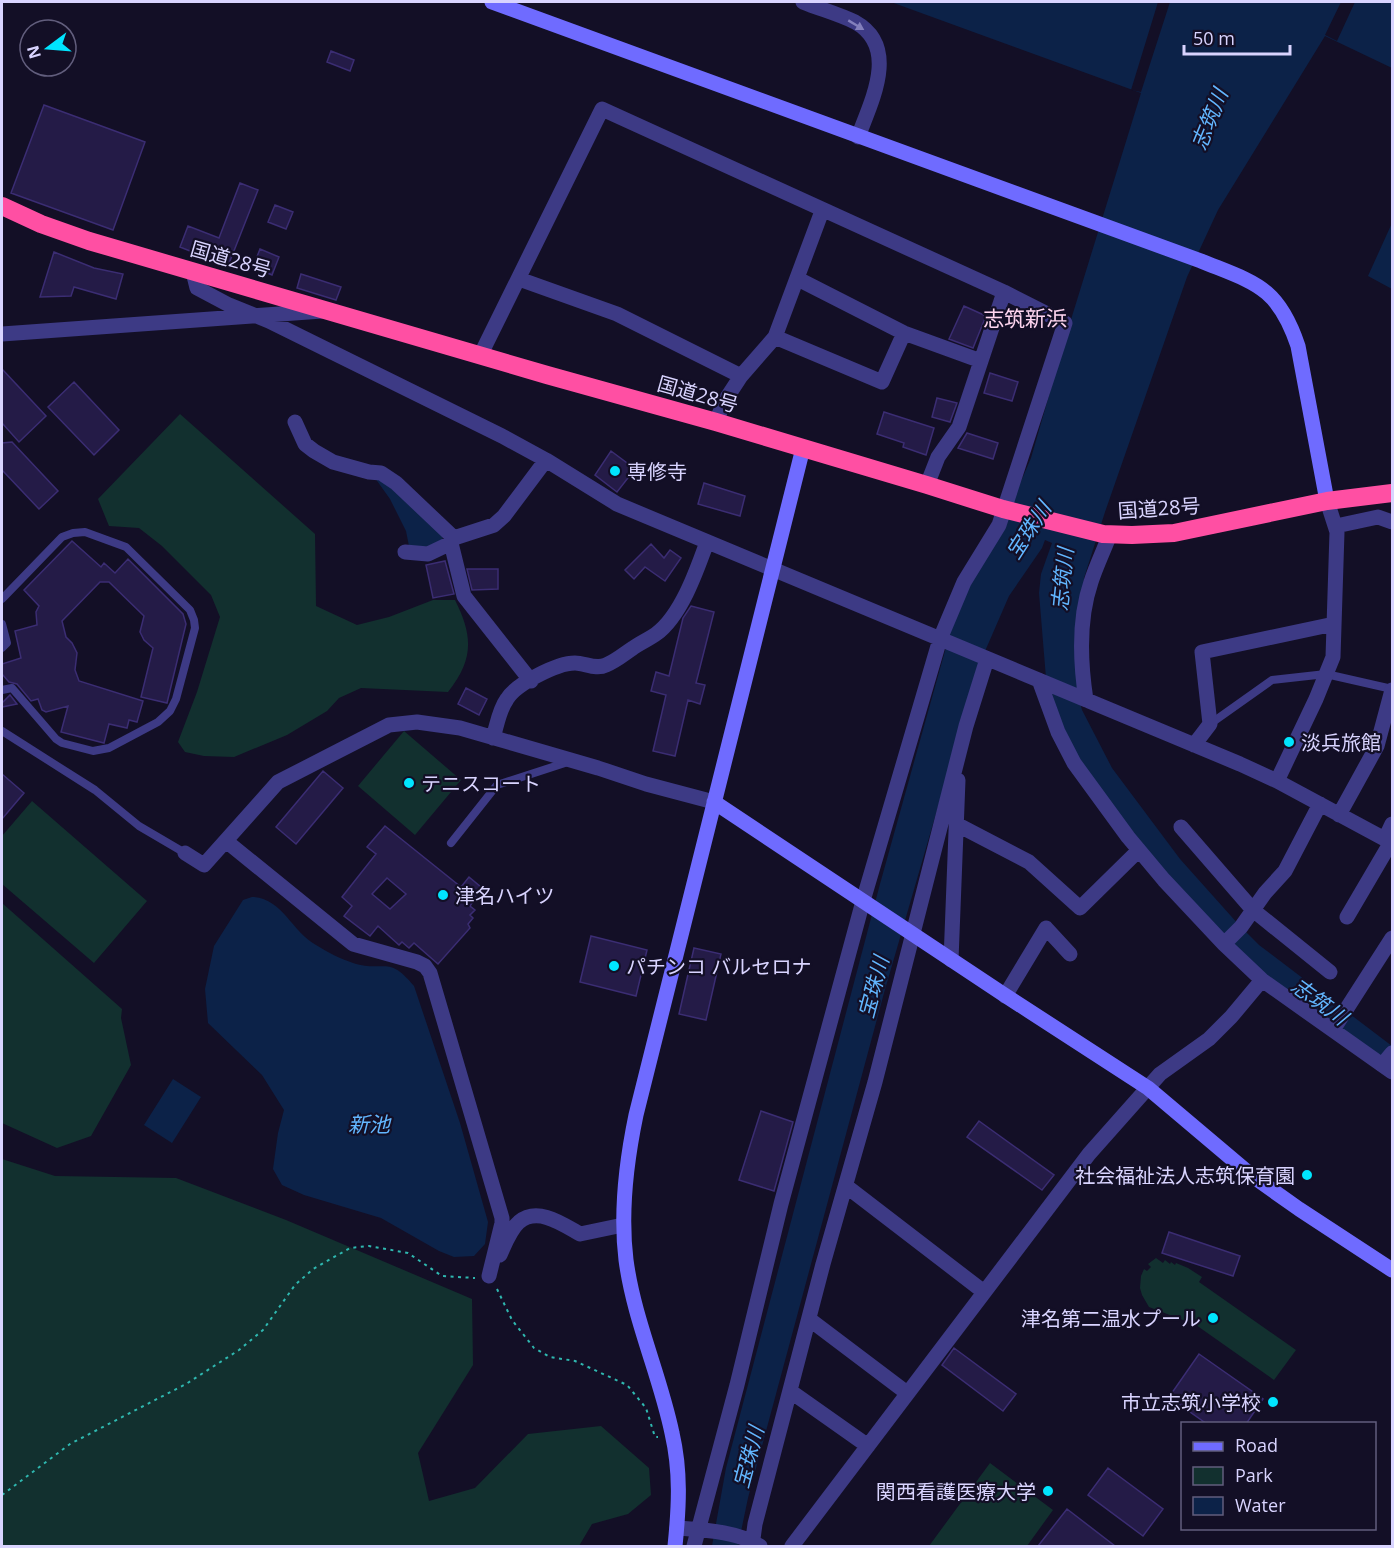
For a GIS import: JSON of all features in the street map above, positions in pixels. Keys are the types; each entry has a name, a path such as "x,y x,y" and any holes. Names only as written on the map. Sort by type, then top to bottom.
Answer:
{"highway":[{"name":"国道28号","path":"2,206 72,236 193,272 716,422 927,484 1005,510 1107,534 1174,533 1327,501 1392,493"}],"street":[{"path":"492,2 1201,261 1251,281 1274,298 1287,317 1298,346 1327,501 1336,526 1332,657 1316,699 1277,781"},
{"path":"803,2 854,21 875,42 879,54 879,78 858,137"},
{"path":"480,356 602,109 1004,292 1065,323 1005,510 999,525 964,582 942,640 864,902 781,1204 701,1530 694,1546"},
{"path":"716,422 724,402 741,376 775,337 822,211"},
{"path":"193,272 196,288 502,436 617,504 772,567 1277,781 1390,841"},
{"path":"519,279 617,314 741,376"},
{"path":"798,279 904,333 981,361"},
{"path":"927,484 938,457 959,427 1004,292"},
{"path":"2,334 326,311"},
{"path":"775,337 882,382 904,333"},
{"path":"294,422 305,444 314,451 333,462 381,473 396,483 453,541 464,596 531,681"},
{"path":"675,1546 679,1484 673,1435 635,1305 626,1262 623,1225 626,1170 636,1115 803,448"},
{"path":"405,552 428,554 453,541 494,525 504,516 546,460"},
{"path":"1336,526 1378,517 1392,522"},
{"path":"1084,699 1081,671 1083,620 1090,584 1107,534"},
{"path":"493,738 508,697 531,681 566,664 582,663 602,667 657,633 672,616 690,589 707,542"},
{"path":"1194,745 1210,724 1202,652 1334,624"},
{"path":"677,1528 701,1530 754,1543 755,1524 823,1264 846,1186 909,931 987,659"},
{"path":"1041,681 1058,732 1074,763 1139,850 1224,944 1262,980 1387,1069 1392,1053"},
{"path":"1339,815 1377,746 1392,690"},
{"path":"185,853 204,865 278,782 389,725 417,722 460,728 714,802 1005,996 1148,1088 1251,1175 1392,1270"},
{"path":"951,960 959,781 953,777"},
{"path":"1224,944 1241,927 1265,893 1285,871 1320,804"},
{"path":"1347,917 1390,841 1392,824"},
{"path":"958,825 1029,862 1080,908 1139,850"},
{"path":"1181,827 1253,910 1330,972"},
{"path":"226,841 353,944 417,962 425,966 430,973 502,1223 489,1276"},
{"path":"1005,996 1046,928 1070,954"},
{"path":"1333,1030 1392,938"},
{"path":"792,1546 1089,1154 1160,1074 1209,1039 1262,980"},
{"path":"846,1186 984,1292"},
{"path":"489,1276 514,1228 526,1218 549,1217 580,1234 623,1225"},
{"path":"809,1319 907,1393"},
{"path":"790,1390 868,1446"}],"lane":[{"path":"2,599 62,537 73,532 85,532 126,547 190,610 195,624 176,699 170,711 158,722 104,750 93,751 59,741 12,688 2,690"},
{"path":"2,624 7,643 2,648"},
{"path":"1210,724 1272,680 1326,674 1392,690"},
{"path":"2,731 95,790 139,826 185,853"},
{"path":"451,843 497,784 573,761"}],"path":[{"path":"2,1495 70,1444 186,1384 239,1350 263,1330 295,1285 313,1269 350,1248 369,1246 408,1253 442,1276 477,1278 489,1276 512,1320 534,1348 550,1357 575,1361 627,1385 646,1408 655,1437 673,1435"}],"green space":[{"path":"180,414 315,534 316,606 357,625 389,617 433,600 455,600 465,625 468,647 463,669 448,692 361,688 339,698 327,711 287,735 234,757 204,756 185,752 178,742 197,692 220,617 211,595 162,546 139,528 109,526 98,499"},
{"name":"テニスコート","path":"404,731 461,780 415,835 358,786"},
{"path":"32,801 147,901 94,963 2,884 2,836"},
{"path":"2,903 122,1009 121,1018 131,1065 91,1136 57,1148 2,1123"},
{"path":"2,1159 55,1176 176,1178 286,1220 472,1299 473,1365 418,1453 429,1501 475,1488 528,1434 601,1426 649,1468 651,1495 628,1514 592,1524 579,1546 2,1546"},
{"name":"津名第二温水プール","path":"1156,1258 1163,1263 1165,1260 1170,1264 1171,1262 1175,1265 1176,1263 1202,1277 1199,1282 1296,1350 1274,1380 1196,1325 1149,1307 1140,1288 1141,1276 1144,1269 1147,1271 1151,1267 1148,1264"},
{"path":"990,1463 1053,1510 1027,1546 929,1546"}],"water":[{"path":"891,2 1392,2 1392,68 1325,36 1218,210 1187,277 1084,578 1077,689 1082,710 1112,768 1180,859 1259,945 1392,1046 1392,1068 1263,976 1138,845 1063,734 1046,678 1039,593 1041,574 1052,543 1045,540 1042,548 1009,596 979,665 884,993 748,1498 738,1546 712,1546 726,1468 880,884 950,633 965,589 1001,528 1031,458 1141,93"},
{"path":"1392,223 1392,289 1368,276"},
{"path":"379,477 442,535 443,540 435,547 409,546 406,531 390,499 375,478"},
{"name":"新池","path":"252,897 271,903 308,939 325,950 363,966 391,967 398,970 414,986 460,1123 488,1222 485,1244 474,1256 454,1257 381,1218 304,1195 282,1185 273,1169 284,1110 262,1075 208,1023 205,989 214,946 243,900"},
{"path":"173,1079 201,1097 172,1143 144,1125"}],"pier":[{"path":"1158,2 1170,2 1141,92 1131,90"},
{"path":"1341,2 1355,2 1337,41 1325,35"}],"building":[{"path":"331,51 354,60 350,71 327,62"},
{"path":"44,105 145,142 113,230 11,193"},
{"path":"240,183 258,190 228,266 180,247 188,226 219,238"},
{"path":"275,205 293,212 286,229 268,222"},
{"path":"260,249 279,257 272,275 253,267"},
{"path":"54,252 94,268 123,274 116,299 74,287 71,296 40,297"},
{"path":"301,274 341,287 336,300 297,288"},
{"path":"964,306 986,316 973,348 949,339"},
{"path":"2,369 46,416 19,442 2,423"},
{"path":"990,373 1018,382 1012,401 984,393"},
{"path":"74,382 119,430 94,455 48,407"},
{"path":"937,398 957,403 950,422 932,417"},
{"path":"884,412 934,428 926,455 903,447 904,443 877,434"},
{"path":"967,433 998,443 993,459 958,448"},
{"path":"12,442 58,491 39,509 2,470 2,443"},
{"path":"611,451 635,469 617,492 595,475"},
{"path":"704,483 745,496 740,516 698,504"},
{"path":"72,541 101,567 104,563 115,573 128,559 183,614 186,624 167,703 141,697 153,648 144,640 140,632 144,616 109,582 100,582 62,621 66,637 77,653 75,670 79,681 143,701 137,722 129,720 127,728 109,724 104,743 61,732 68,706 46,712 42,710 38,699 31,701 17,684 9,682 2,674 2,664 21,658 15,631 37,625 36,612 39,606 24,590"},
{"path":"651,544 664,558 670,550 681,558 665,581 645,567 634,579 625,570"},
{"path":"445,561 454,594 433,598 426,565"},
{"path":"467,569 498,569 498,589 472,590"},
{"path":"691,606 714,612 696,683 705,685 700,704 688,700 675,756 653,751 666,695 651,691 656,672 669,676 683,618"},
{"path":"466,688 487,699 479,715 458,704"},
{"path":"10,695 17,704 2,707 2,703"},
{"path":"323,771 343,788 296,844 276,827"},
{"path":"2,774 24,793 2,819"},
{"name":"津名ハイツ","path":"385,826 461,887 469,877 482,888 470,906 475,910 470,915 473,918 468,924 470,928 438,964 414,943 409,948 402,942 399,945 378,926 370,936 344,916 352,906 342,897 376,854 367,847","holes":["387,878 406,894 390,909 372,894"]},
{"name":"パチンコ バルセロナ","path":"591,936 647,950 636,996 580,982"},
{"path":"694,948 721,954 706,1020 679,1014"},
{"path":"761,1111 793,1122 774,1191 739,1180"},
{"path":"979,1121 1054,1175 1042,1190 967,1137"},
{"path":"1169,1232 1240,1256 1233,1276 1162,1253"},
{"path":"954,1348 1016,1394 1003,1411 942,1365"},
{"path":"1199,1354 1263,1399 1247,1422 1204,1422 1169,1397"},
{"path":"1108,1468 1163,1509 1143,1536 1088,1495"},
{"path":"1067,1509 1115,1546 1038,1546"}],"place":[{"name":"専修寺","path":"615,471"},
{"name":"淡兵旅館","path":"1289,742"},
{"name":"テニスコート","path":"409,783"},
{"name":"津名ハイツ","path":"443,895"},
{"name":"パチンコ バルセロナ","path":"614,966"},
{"name":"社会福祉法人志筑保育園","path":"1307,1175"},
{"name":"津名第二温水プール","path":"1213,1318"},
{"name":"市立志筑小学校","path":"1273,1402"},
{"name":"関西看護医療大学","path":"1048,1491"}],"district":[{"name":"志筑新浜","path":"1025,318"}],"water label":[{"name":"志筑川","path":"1209,119"},
{"name":"宝珠川","path":"1028,530"},
{"name":"志筑川","path":"1062,579"},
{"name":"宝珠川","path":"873,987"},
{"name":"志筑川","path":"1320,1001"},
{"name":"宝珠川","path":"748,1457"}]}
